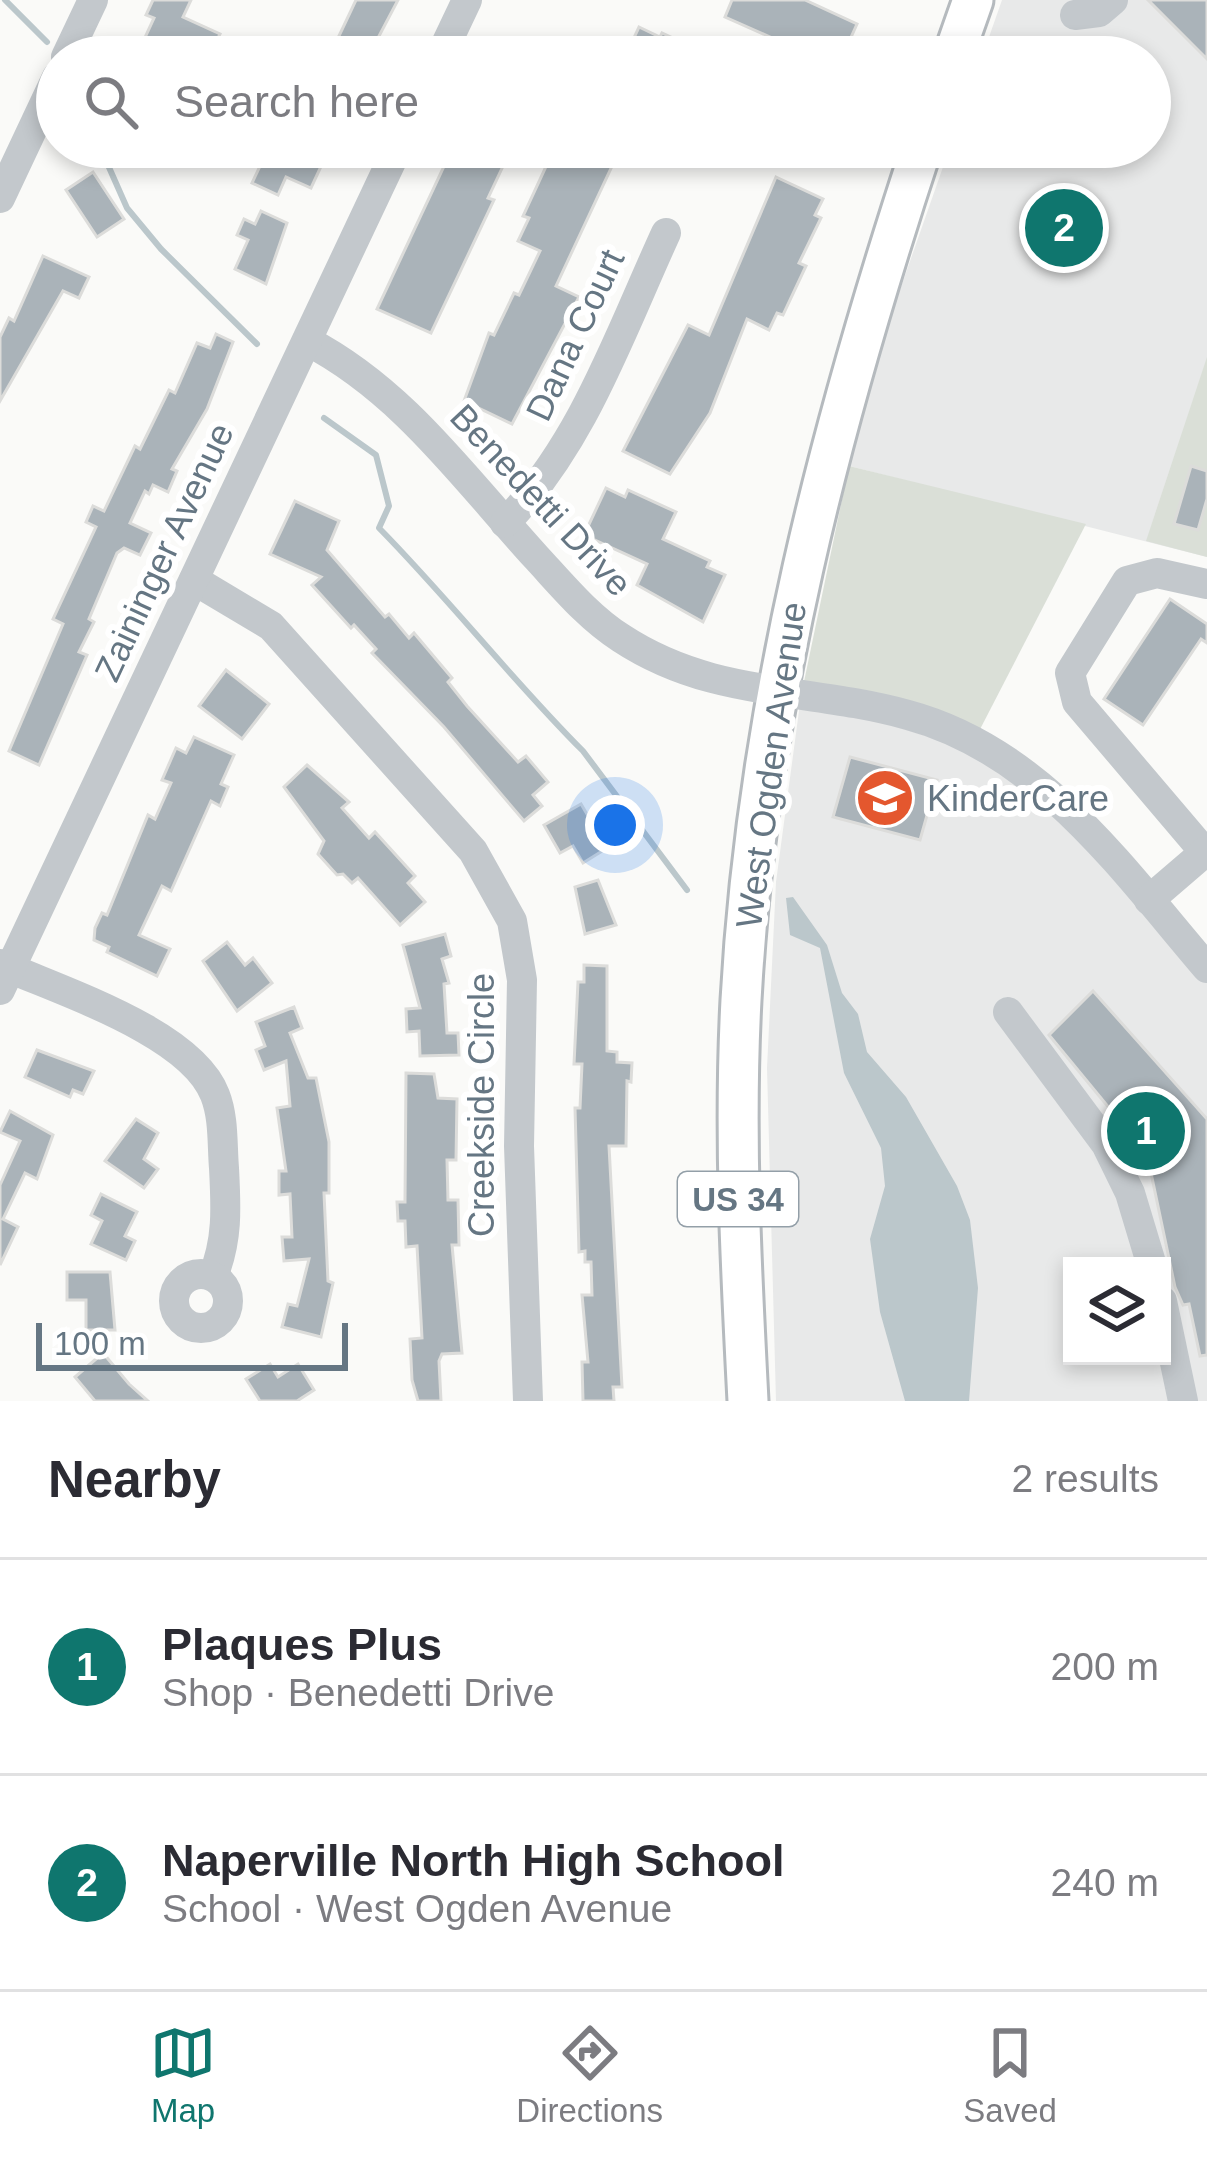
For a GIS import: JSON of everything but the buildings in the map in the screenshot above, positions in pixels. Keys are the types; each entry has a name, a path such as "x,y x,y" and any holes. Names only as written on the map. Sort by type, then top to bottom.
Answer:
{"main road":[{"path":"960,36 973,0"},
{"name":"West Ogden Avenue","path":"748,1401 738,1214 739,1061 755,847 777,692 840,404 915,168"}],"street":[{"path":"76,36 93,0"},
{"path":"450,36 467,0"},
{"path":"1075,15 1099,12 1113,0"},
{"path":"0,198 36,122"},
{"name":"Zaininger Avenue","path":"3,974 388,168"},
{"name":"Dana Court","path":"505,523 569,443 666,233"},
{"name":"Benedetti Drive","path":"307,341 353,364 381,387 505,523 619,637 694,677 906,714 978,741 1050,791 1207,968"},
{"path":"1149,900 1206,853 1077,702 1070,673 1116,590 1127,580 1157,573 1207,584"},
{"name":"Creekside Circle","path":"194,580 271,626 473,851 512,921 522,980 520,1225 528,1401"},
{"path":"3,974 157,1036 206,1076 221,1114 226,1219 225,1249 213,1276"},
{"path":"1008,1012 1106,1144 1130,1193 1149,1257"},
{"path":"1171,1343 1183,1401"}],"shaded area":[{"path":"1002,0 1207,0 1207,557 849,466 895,304 943,168 1171,168 1171,36 989,36"},
{"path":"1207,357 1207,557 1146,541"},
{"path":"849,466 1086,524 975,739 801,696"},
{"path":"801,696 1017,765 1207,972 1207,1401 776,1401 767,1068 776,882"},
{"path":"793,897 827,945 842,993 858,1014 867,1052 906,1097 957,1186 970,1220 978,1288 969,1401 905,1401 880,1312 870,1239 885,1186 881,1148 844,1073 820,948 790,935 786,898"}],"waterway":[{"path":"5,0 41,36"},
{"path":"109,168 127,208 161,249 257,344"},
{"path":"324,418 376,455 389,506 379,528 583,751 687,890"}],"place":[{"name":"Naperville North High School","path":"1064,228"},
{"name":"KinderCare","path":"885,798"},
{"name":"Plaques Plus","path":"1146,1131"}]}
